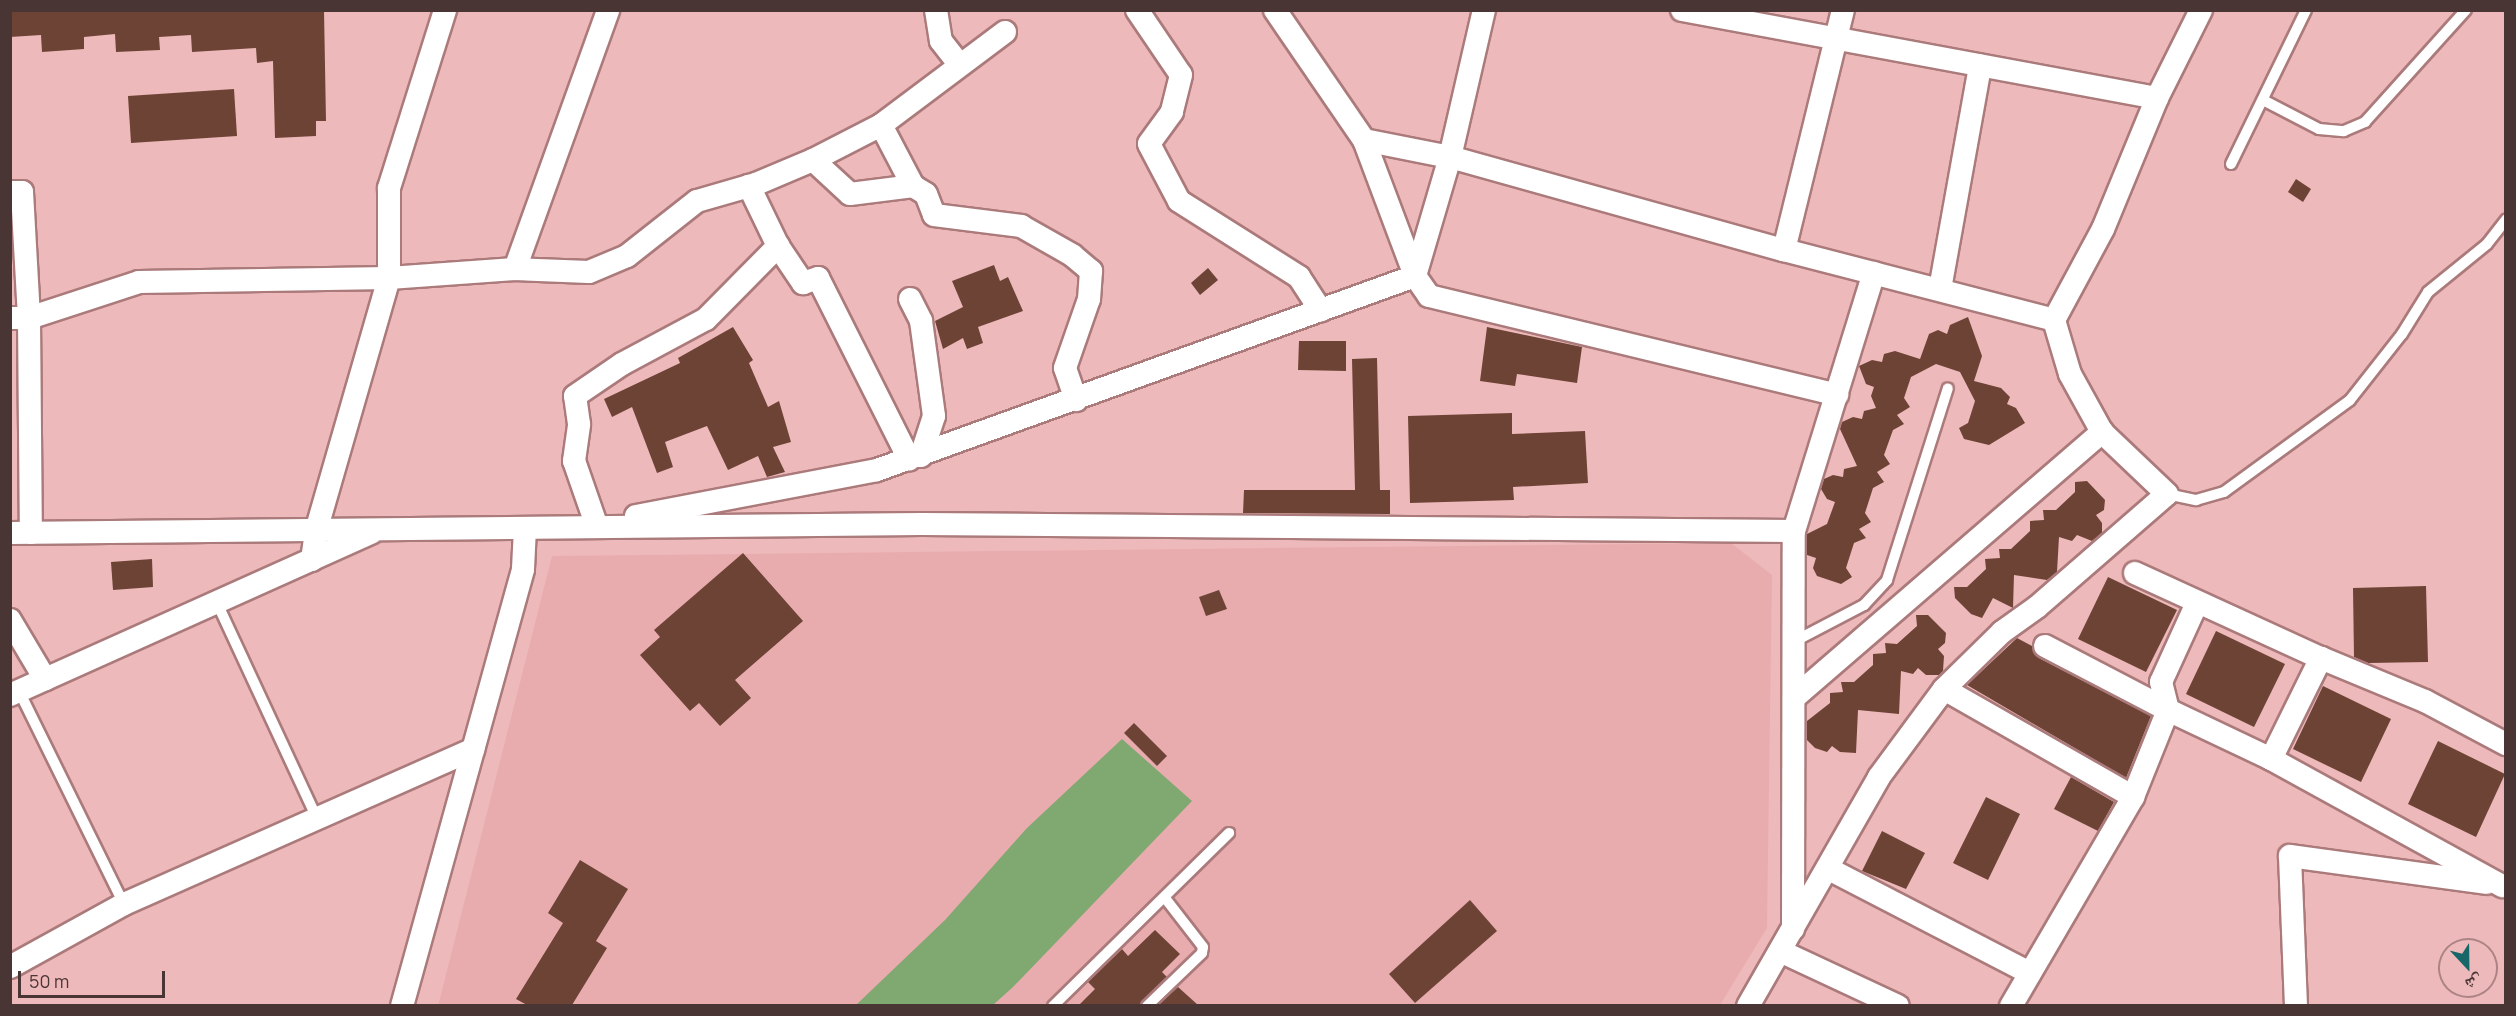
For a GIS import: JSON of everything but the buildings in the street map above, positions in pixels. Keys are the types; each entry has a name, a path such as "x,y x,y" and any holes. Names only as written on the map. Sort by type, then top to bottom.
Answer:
{"street":[{"path":"312,560 316,531 388,278 389,188 445,10"},
{"path":"515,269 608,10"},
{"path":"936,10 941,41 960,64"},
{"path":"1137,10 1181,75 1172,112 1149,144 1179,201 1299,277 1322,310"},
{"path":"1275,10 1364,140 1415,276 1429,296 1837,395"},
{"path":"1415,276 1450,157 1484,10"},
{"path":"1682,10 2157,98"},
{"path":"1784,250 1843,10"},
{"path":"1748,1005 1829,869 1879,777 1944,689 2002,632 2037,607 2168,494 2102,432 2070,374 2054,320 2107,219 2157,98 2201,10"},
{"path":"20,318 140,282 388,278 515,269 589,272 627,256 697,201 749,186 813,160 882,125 1005,32"},
{"path":"1940,289 1980,66"},
{"path":"882,125 913,186 926,194 934,215 1021,226 1072,255 1091,271 1089,299 1065,368 1076,400"},
{"path":"1364,140 1450,157 1784,250 2054,320"},
{"path":"813,160 850,194 913,186"},
{"path":"749,186 778,246 802,283 818,278 915,458"},
{"path":"10,192 22,192 21,533 922,524 1794,531"},
{"path":"586,526 574,461 579,424 575,396 622,364 706,319 778,246"},
{"path":"1793,931 1797,640 1794,531 1874,273"},
{"path":"586,526 797,486 915,458 1415,276"},
{"path":"910,299 921,321 934,416 915,458"},
{"path":"1795,697 2102,432"},
{"path":"402,1005 523,569 525,528"},
{"path":"15,693 378,530"},
{"path":"2135,573 2321,658 2426,701 2505,744"},
{"path":"2011,1005 2133,797 2168,710 2161,682 2197,603"},
{"path":"10,620 45,679"},
{"path":"2045,646 2168,710 2271,759 2504,886"},
{"path":"2271,759 2321,658"},
{"path":"1944,689 2133,797"},
{"path":"10,967 124,904 316,816 473,748"},
{"path":"2296,1005 2290,856 2504,886"},
{"path":"1829,869 2030,973"},
{"path":"1780,951 1898,1005"}],"lane":[{"path":"2232,164 2306,10"},
{"path":"2263,100 2319,129 2344,131 2365,122 2466,10"},
{"path":"2168,494 2196,501 2224,492 2350,400 2402,334 2428,292 2487,244 2505,220"},
{"path":"1797,640 1864,605 1887,580 1948,388"},
{"path":"217,603 316,816"},
{"path":"15,693 124,904"},
{"path":"1053,1005 1228,834"},
{"path":"1147,1005 1202,953 1203,947 1165,898"}],"shaded area":[{"path":"1731,543 1772,575 1767,928 1720,1005 438,1006 552,556"}],"green space":[{"path":"1122,739 1192,801 1013,987 993,1005 856,1005 945,920 1027,828"}]}
